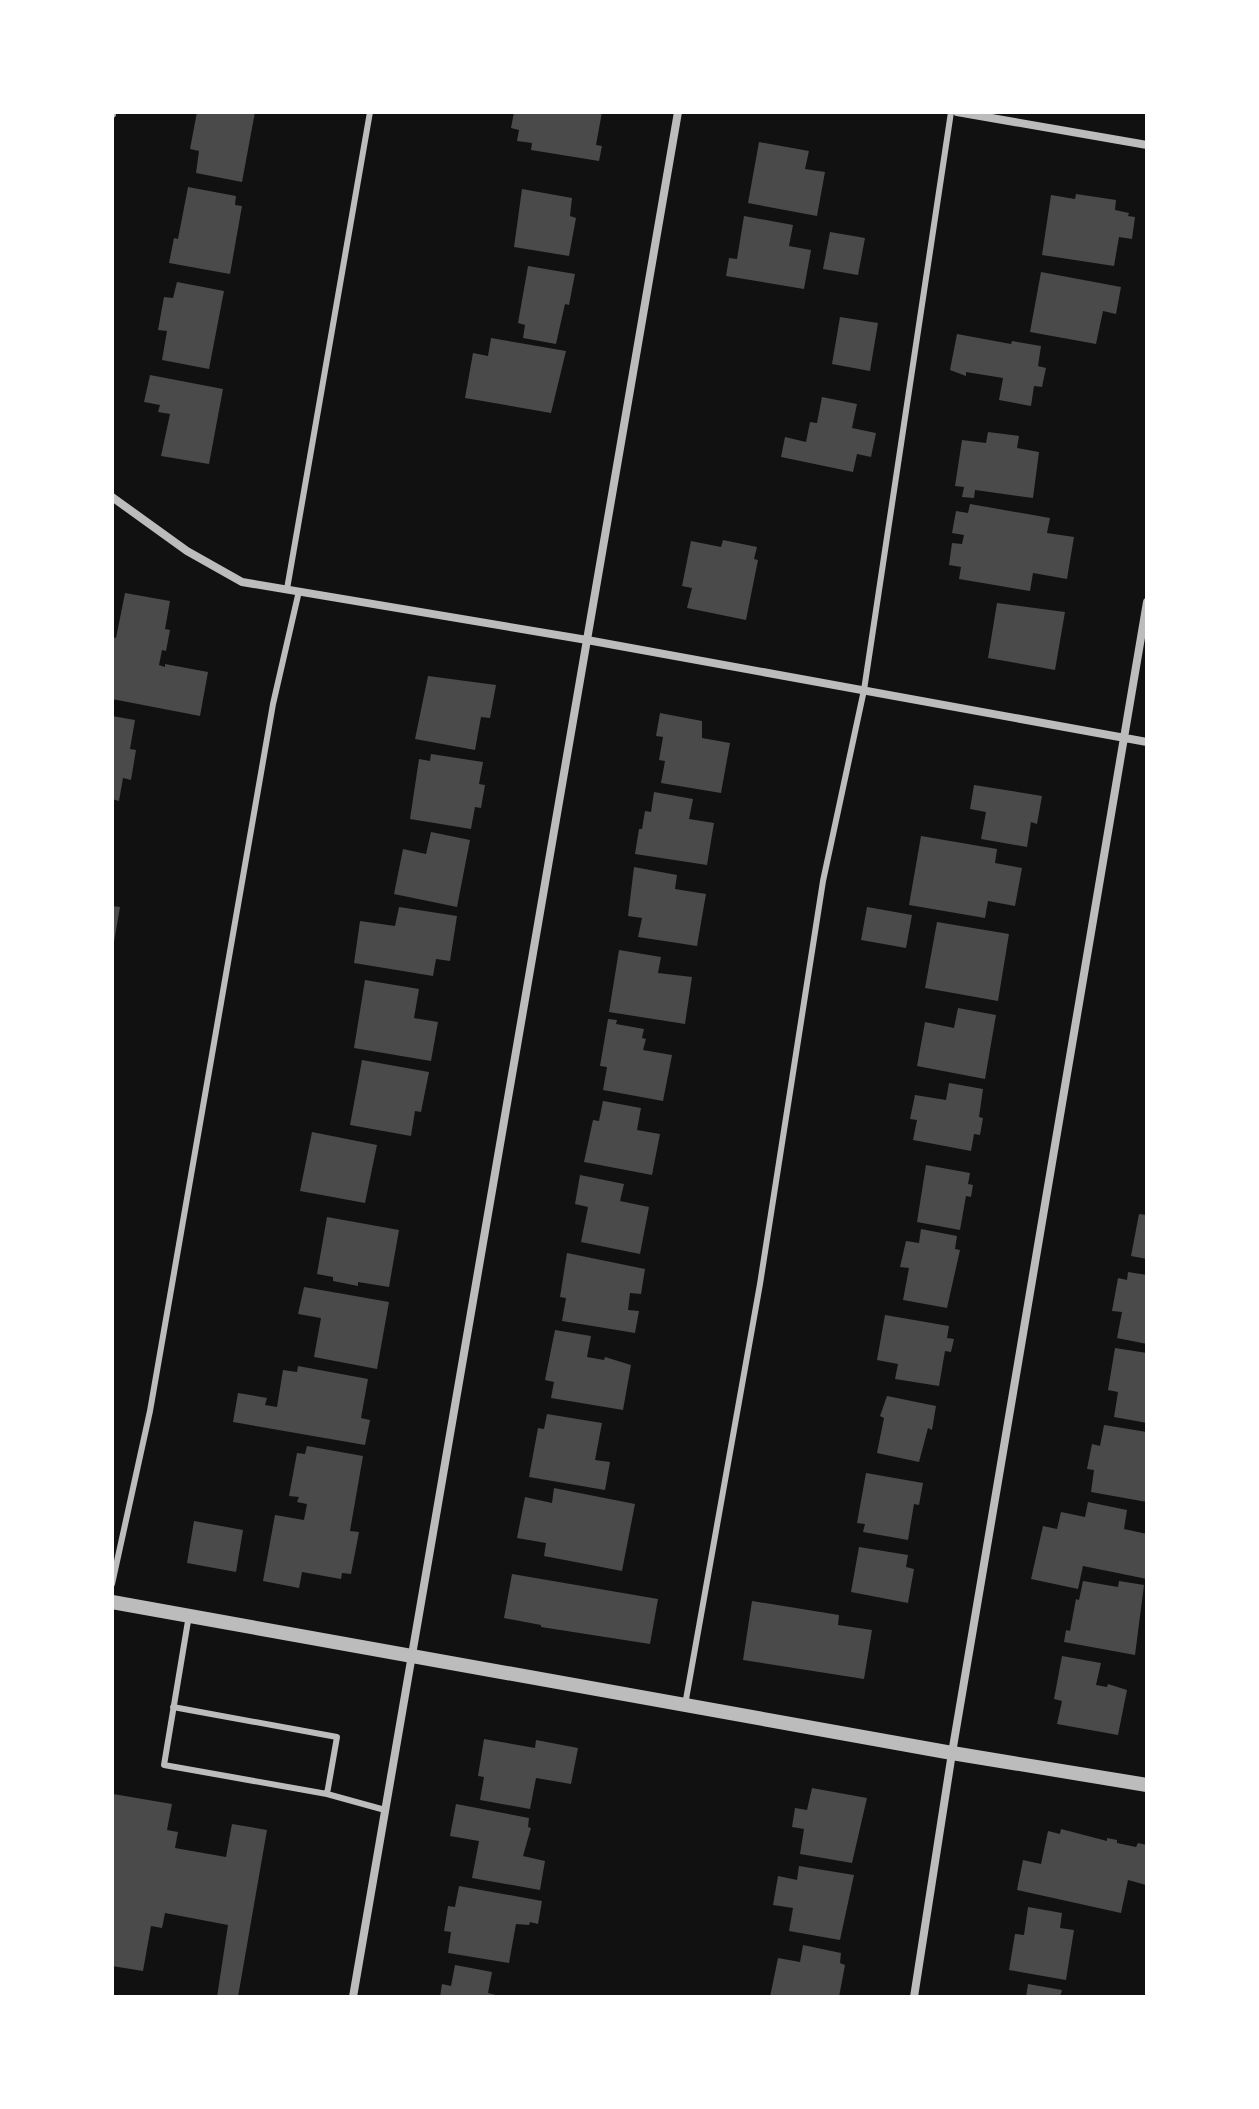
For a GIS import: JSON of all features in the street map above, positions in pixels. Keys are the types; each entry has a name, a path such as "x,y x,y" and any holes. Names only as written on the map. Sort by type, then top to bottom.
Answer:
{"street":[{"path":"353,1997 678,112"},
{"path":"954,112 1147,145"},
{"path":"112,497 187,551 242,582 587,640 1147,742"},
{"path":"914,1997 952,1753 1147,602"},
{"path":"112,1602 952,1753 1147,1785"}],"lane":[{"path":"287,589 370,112"},
{"path":"685,1705 760,1284 823,881 864,690 954,112"},
{"path":"112,1584 150,1411 273,704 299,591"},
{"path":"189,1615 164,1765 327,1794 385,1810"},
{"path":"173,1707 337,1737 327,1794"}],"building":[{"path":"197,112 255,112 242,182 196,173 199,151 190,149"},
{"path":"514,112 602,112 596,145 602,146 599,161 531,150 532,143 517,141 519,130 511,128"},
{"path":"759,142 809,151 805,169 825,172 817,216 748,203"},
{"path":"188,187 236,196 235,205 242,206 230,274 169,263 174,238 178,239"},
{"path":"522,189 572,198 570,216 576,218 569,256 514,247"},
{"path":"1076,194 1116,200 1115,210 1135,217 1132,239 1119,237 1114,266 1042,255 1051,195 1075,199"},
{"path":"744,216 793,225 789,246 811,250 804,289 726,276 729,258 737,259"},
{"path":"830,232 865,238 858,275 823,269"},
{"path":"528,266 575,274 556,344 523,338 525,325 518,323"},
{"path":"1041,272 1121,287 1116,314 1103,311 1096,344 1030,332"},
{"path":"177,282 224,291 209,369 162,360 167,331 158,330 164,297 173,298"},
{"path":"840,317 878,323 870,371 832,364"},
{"path":"957,334 1041,346 1038,366 1046,368 1042,387 1034,386 1031,406 999,400 1003,378 966,372 966,376 950,370"},
{"path":"491,338 566,351 551,413 465,398 473,353 488,356"},
{"path":"150,375 223,389 209,464 161,456 170,414 158,412 160,405 144,402"},
{"path":"822,397 857,404 852,428 876,433 871,457 857,454 853,472 781,457 785,437 806,442 810,422 817,423"},
{"path":"988,432 1019,436 1017,448 1039,452 1033,498 975,490 974,498 962,497 964,487 955,486 962,440 986,443"},
{"path":"970,504 1050,518 1047,533 1074,537 1067,579 1033,573 1030,591 959,579 961,567 949,565 952,543 962,544 964,535 952,533 956,511 968,513"},
{"path":"723,540 757,547 754,559 758,560 746,620 687,608 692,588 682,586 691,541 721,547"},
{"path":"125,593 170,601 165,629 170,630 166,651 162,650 159,665 208,672 200,716 112,699 112,637 116,638"},
{"path":"997,603 1065,612 1055,670 988,658"},
{"path":"428,676 496,685 490,718 481,717 475,750 415,739"},
{"path":"660,713 702,721 702,738 730,743 721,793 661,783 665,761 659,760 663,737 656,736"},
{"path":"112,716 135,720 130,749 136,750 131,780 123,778 119,801 112,799"},
{"path":"431,754 483,762 479,784 485,785 481,808 475,807 471,829 410,819 419,759 430,761"},
{"path":"974,785 1042,796 1037,824 1031,822 1027,847 981,839 986,812 970,809"},
{"path":"654,792 693,799 689,819 714,823 707,865 635,854 639,829 642,829 645,811 651,812"},
{"path":"431,832 470,840 457,907 394,894 403,849 426,854"},
{"path":"921,836 997,849 995,863 1022,868 1015,906 988,901 985,918 909,905"},
{"path":"634,867 677,875 675,889 706,894 697,946 638,937 642,918 628,916"},
{"path":"112,906 120,907 114,942 112,942"},
{"path":"399,907 457,916 450,961 436,959 433,976 354,963 360,921 395,926"},
{"path":"867,907 912,915 906,948 861,940"},
{"path":"937,922 1009,934 998,1001 925,988"},
{"path":"619,950 661,957 658,973 692,977 685,1024 609,1012"},
{"path":"365,980 419,989 414,1018 438,1022 431,1061 354,1048"},
{"path":"958,1008 996,1015 985,1079 917,1066 925,1022 954,1028"},
{"path":"608,1019 617,1020 616,1024 644,1029 642,1038 646,1039 643,1050 672,1055 663,1101 603,1090 607,1067 600,1066"},
{"path":"362,1060 429,1072 421,1112 415,1111 411,1136 350,1125"},
{"path":"949,1083 983,1089 980,1135 974,1134 971,1151 913,1140 917,1120 910,1119 915,1095 946,1100"},
{"path":"603,1101 641,1108 637,1130 660,1134 652,1175 584,1162 593,1120 599,1121"},
{"path":"312,1132 377,1145 365,1203 300,1191"},
{"path":"926,1165 970,1173 968,1184 973,1185 971,1197 966,1196 960,1230 917,1222"},
{"path":"580,1175 624,1184 620,1201 649,1207 640,1254 581,1242 588,1207 575,1204"},
{"path":"1139,1214 1147,1215 1147,1259 1131,1256"},
{"path":"327,1217 399,1230 389,1287 358,1282 358,1286 317,1274"},
{"path":"921,1229 957,1236 955,1249 960,1250 947,1308 903,1300 909,1268 900,1267 906,1241 919,1243"},
{"path":"567,1253 645,1269 641,1294 630,1293 628,1310 639,1311 635,1333 562,1321 566,1298 560,1297"},
{"path":"1128,1272 1147,1275 1147,1344 1117,1338 1122,1312 1112,1311 1118,1278 1127,1280"},
{"path":"304,1287 389,1302 377,1369 314,1357 321,1318 298,1314"},
{"path":"885,1315 949,1326 947,1338 954,1339 951,1352 945,1351 939,1386 895,1379 898,1364 877,1360"},
{"path":"555,1330 591,1336 587,1357 604,1360 605,1357 631,1365 623,1410 551,1398 554,1382 545,1380"},
{"path":"1115,1348 1147,1353 1147,1423 1114,1417 1118,1392 1108,1390"},
{"path":"298,1366 368,1379 361,1418 370,1420 365,1445 233,1422 238,1393 267,1398 265,1405 277,1407 283,1370 297,1372"},
{"path":"887,1396 936,1406 932,1430 928,1428 919,1462 877,1453 884,1418 880,1416"},
{"path":"547,1414 602,1423 595,1460 610,1462 605,1490 529,1477 538,1428 544,1429"},
{"path":"1104,1425 1147,1432 1147,1502 1091,1492 1094,1470 1087,1469 1092,1444 1100,1446"},
{"path":"307,1446 363,1456 350,1531 359,1532 351,1574 342,1573 341,1579 302,1572 299,1588 263,1581 275,1515 304,1520 307,1504 297,1502 299,1497 289,1496 297,1453 305,1454"},
{"path":"866,1473 923,1483 919,1505 914,1504 908,1540 863,1532 865,1524 857,1523"},
{"path":"554,1488 635,1504 622,1571 544,1556 546,1543 517,1538 525,1497 552,1503"},
{"path":"1088,1502 1127,1510 1124,1529 1147,1534 1147,1579 1083,1566 1078,1589 1031,1579 1043,1526 1057,1529 1061,1512 1085,1517"},
{"path":"194,1521 243,1530 236,1572 187,1563"},
{"path":"859,1547 908,1555 906,1567 914,1569 908,1603 851,1592"},
{"path":"512,1574 658,1599 650,1644 504,1618"},
{"path":"1083,1581 1118,1587 1119,1581 1144,1585 1135,1655 1064,1642 1066,1630 1070,1631"},
{"path":"752,1601 839,1615 838,1625 872,1630 864,1679 743,1660"},
{"path":"1062,1656 1101,1663 1096,1685 1107,1687 1108,1684 1127,1690 1118,1735 1057,1724 1062,1701 1054,1699"},
{"path":"484,1739 535,1748 536,1740 578,1748 571,1784 536,1778 530,1809 480,1800 484,1777 478,1776"},
{"path":"812,1788 867,1798 852,1863 800,1854 804,1829 792,1827 795,1808 807,1810"},
{"path":"113,1794 172,1804 167,1830 178,1832 175,1848 226,1857 232,1824 267,1830 238,1997 217,1997 228,1925 165,1913 162,1928 151,1926 143,1971 112,1966"},
{"path":"456,1804 529,1818 528,1827 531,1828 523,1856 545,1861 540,1890 472,1878 479,1841 450,1836"},
{"path":"1061,1829 1136,1847 1138,1843 1147,1845 1146,1885 1128,1880 1121,1913 1017,1890 1023,1860 1041,1864 1048,1831 1060,1834"},
{"path":"799,1866 854,1875 840,1940 789,1931 793,1908 773,1905 778,1876 797,1880"},
{"path":"459,1886 542,1901 538,1924 516,1924 509,1963 448,1953 451,1932 444,1931 448,1906 455,1907"},
{"path":"1028,1907 1062,1913 1060,1928 1074,1930 1066,1980 1009,1970 1015,1934 1024,1935"},
{"path":"803,1945 841,1953 840,1963 845,1965 839,1997 770,1997 778,1958 800,1962"},
{"path":"455,1965 492,1972 488,1993 504,1997 440,1997 442,1984 451,1986"},
{"path":"1028,1984 1062,1990 1060,1997 1026,1997"}]}
